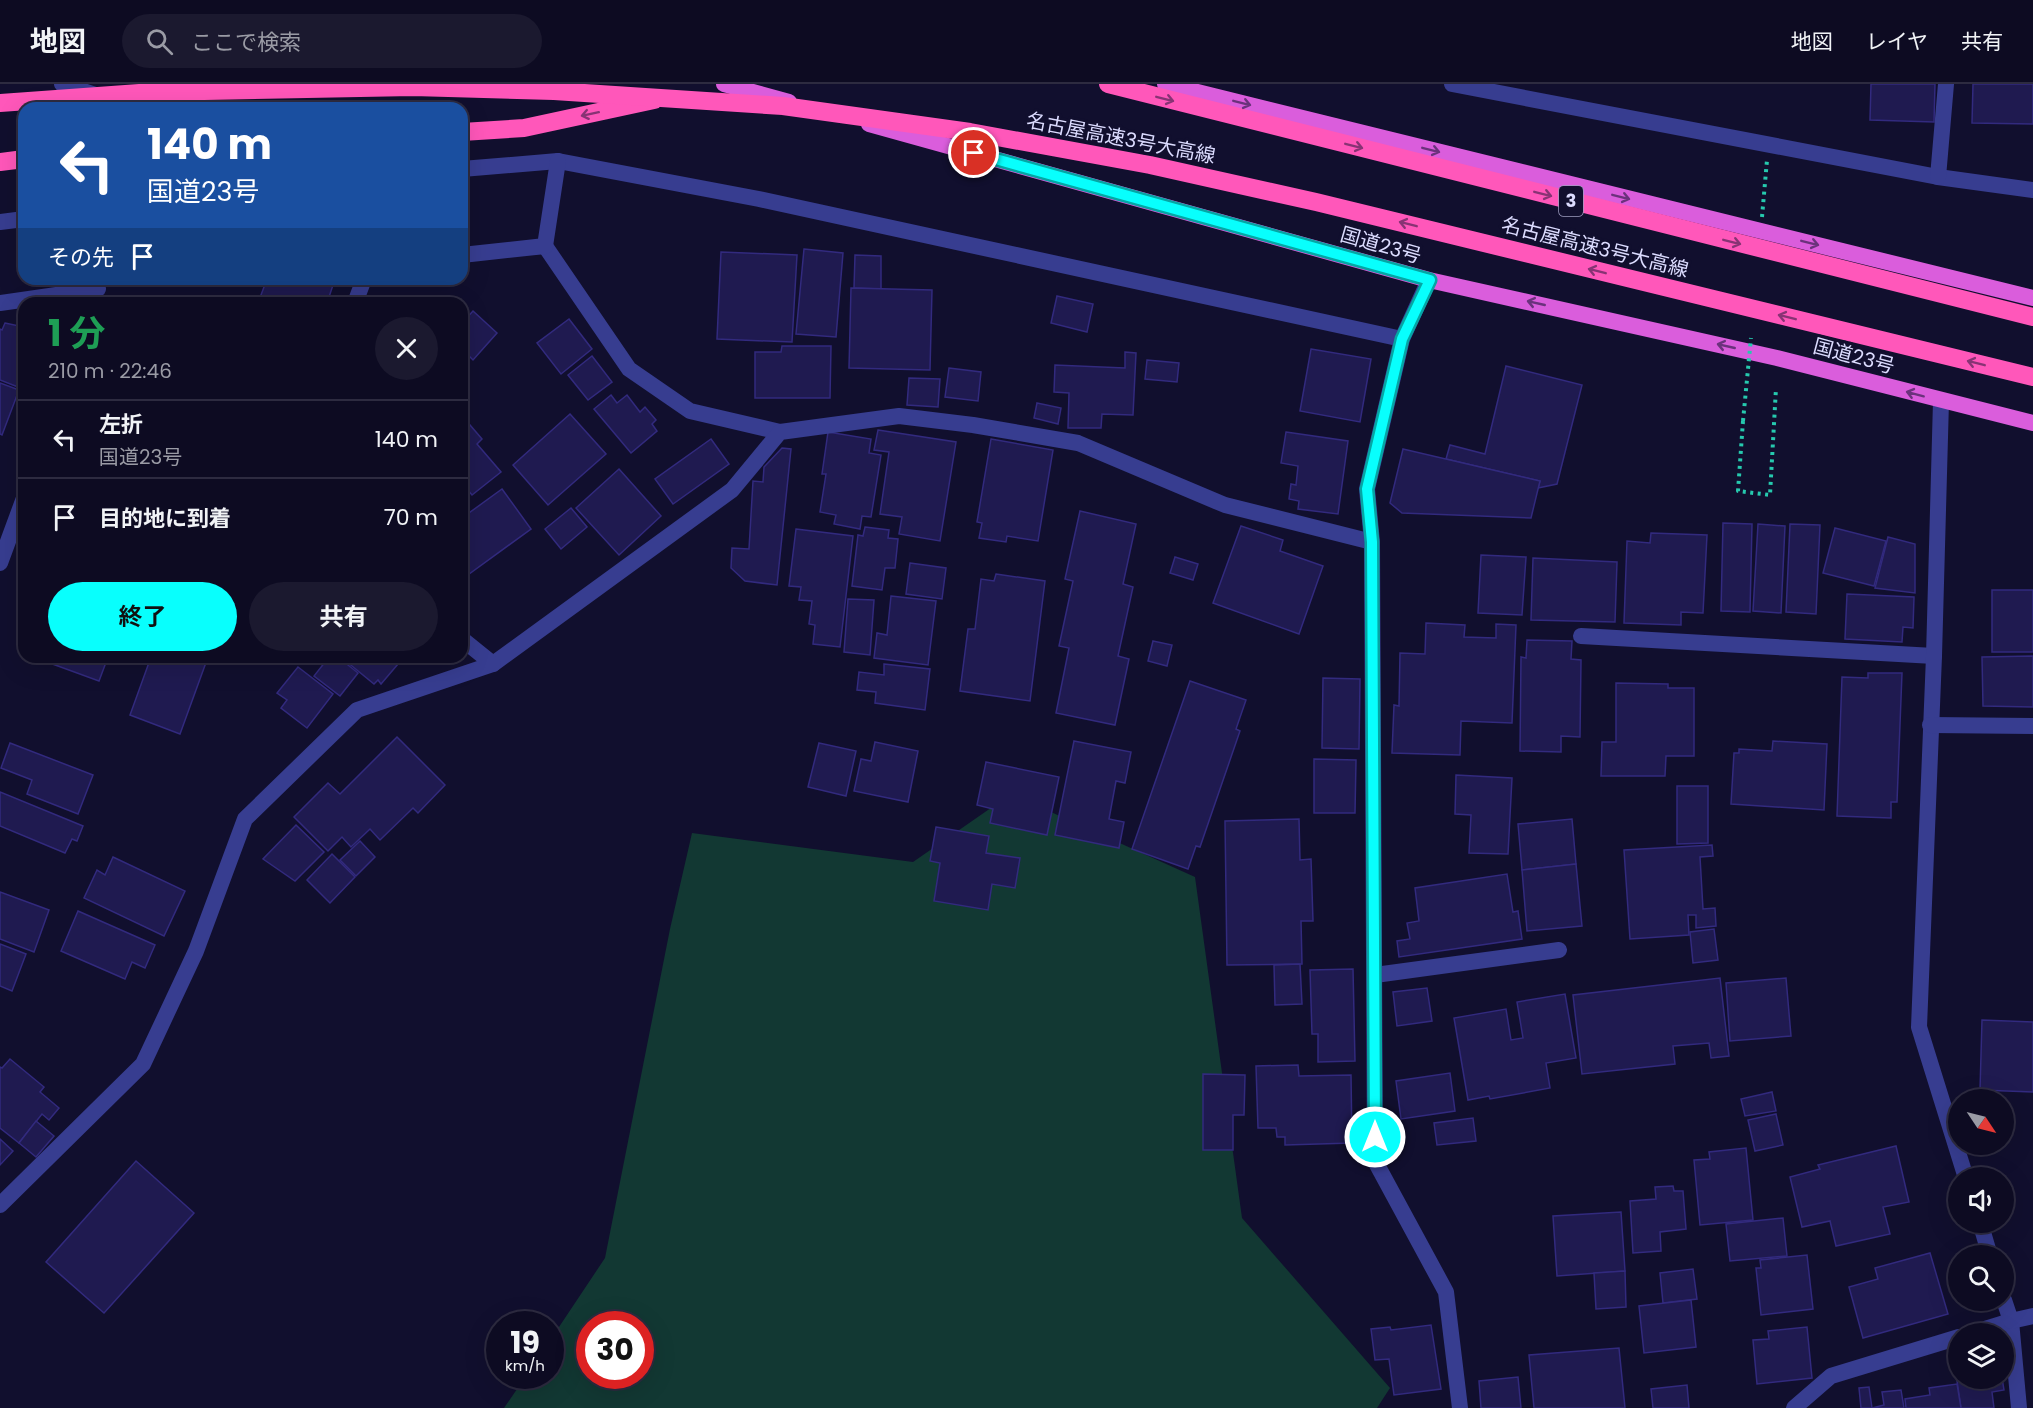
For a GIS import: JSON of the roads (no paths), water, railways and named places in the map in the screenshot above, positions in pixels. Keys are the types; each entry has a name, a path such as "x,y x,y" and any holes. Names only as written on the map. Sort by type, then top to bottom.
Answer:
{"highway":[{"name":"国道23号","path":"724,84 1430,280 1777,357 2033,423"},
{"name":"名古屋高速3号大高線","path":"1108,84 2033,317"},
{"path":"1165,84 2033,298"},
{"name":"名古屋高速3号大高線","path":"0,103 153,92 413,87 555,91 783,106 947,128 1150,165 1316,202 2033,377"},
{"path":"468,132 524,128 668,98"},
{"path":"0,162 18,160"}],"street":[{"path":"62,84 117,102"},
{"path":"1452,84 1938,177 2033,189"},
{"path":"1938,177 1946,84"},
{"path":"468,168 558,161 759,199 1402,339"},
{"path":"558,161 545,246 628,369 690,411 780,432 899,416 974,425 1078,443 1225,505 1372,542"},
{"path":"0,222 18,220"},
{"path":"468,254 545,246"},
{"path":"1430,280 1402,339 1367,489 1372,542 1375,1161 1446,1292 1460,1408"},
{"path":"45,297 98,290"},
{"path":"0,303 18,301"},
{"path":"1941,401 1934,656 1919,1027 1963,1167"},
{"path":"0,1205 143,1064 196,951 246,819 357,710 494,664 732,490 780,432"},
{"path":"0,562 18,514"},
{"path":"1581,636 1934,656"},
{"path":"468,644 494,664"},
{"path":"1930,725 2033,726"},
{"path":"1375,975 1559,950"},
{"path":"2007,1311 2019,1408"},
{"path":"2004,1323 2033,1316"},
{"path":"1794,1408 1831,1376 1948,1339"}]}
